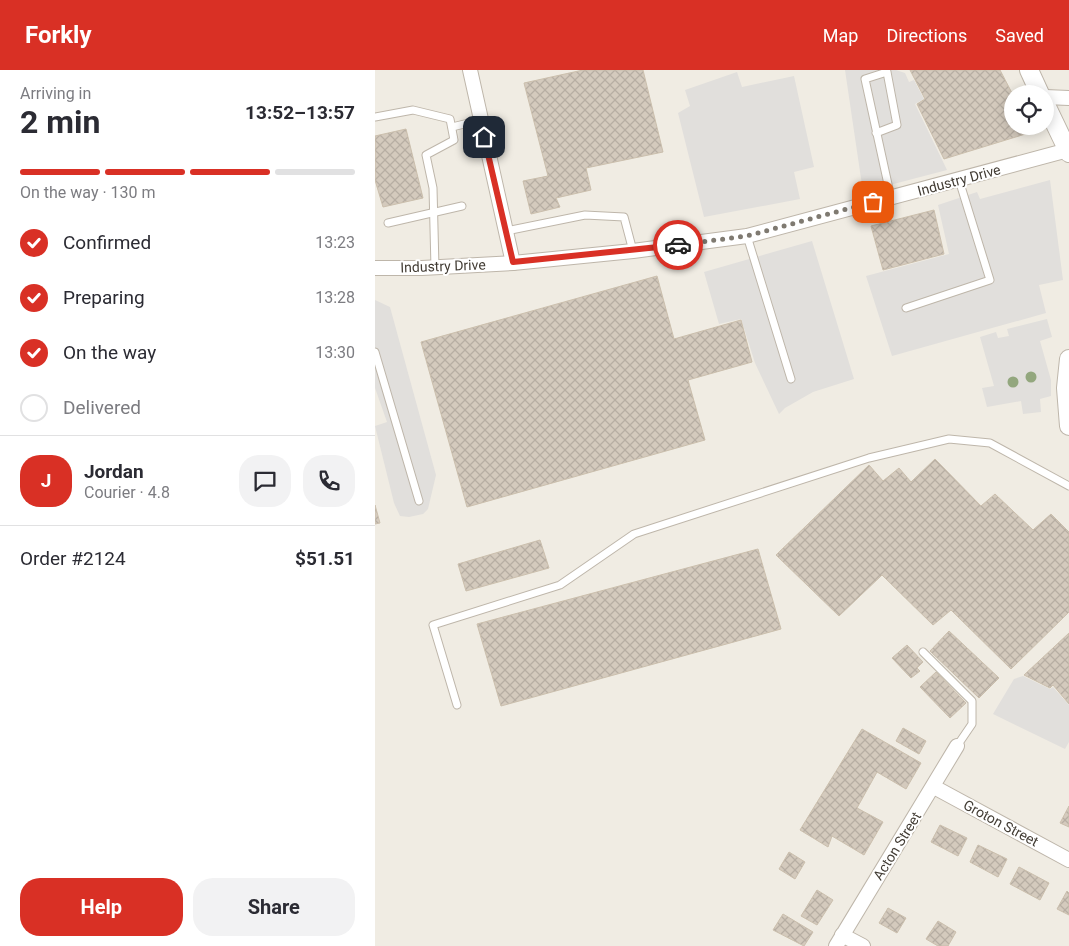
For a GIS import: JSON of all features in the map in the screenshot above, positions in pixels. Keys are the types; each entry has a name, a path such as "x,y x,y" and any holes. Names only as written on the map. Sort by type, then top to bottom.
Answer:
{"street":[{"path":"469,70 513,262"},
{"path":"1029,70 1036,85"},
{"path":"1054,97 1069,98"},
{"path":"1054,121 1069,151"},
{"name":"Industry Drive","path":"375,268 435,268 513,262 633,251 747,236 1069,151"},
{"path":"1069,359 1066,388 1069,426"},
{"name":"Acton Street","path":"839,940 957,746"},
{"name":"Groton Street","path":"933,787 1069,860"},
{"path":"839,940 863,946"}],"lane":[{"path":"876,133 897,125 887,72 865,79 876,133 891,198"},
{"path":"375,118 413,110 450,120 454,140 426,155 433,188 435,268"},
{"path":"451,127 481,120"},
{"path":"906,308 990,280 959,180"},
{"path":"388,223 462,206"},
{"path":"506,231 585,215 624,217 633,251"},
{"path":"747,236 791,379"},
{"path":"375,352 419,501"},
{"path":"457,705 433,625 560,585 634,534 869,458 949,438 990,443 1069,486"},
{"path":"923,652 972,701 972,724 957,746"}],"shaded area":[{"path":"845,70 896,70 905,73 909,82 914,80 924,99 915,104 947,170 863,192"},
{"path":"737,72 742,87 794,76 814,167 794,172 800,199 704,217 678,113 690,106 685,90"},
{"path":"1050,180 1063,280 1039,285 1046,313 892,356 866,276 949,254 938,205 977,192 980,199"},
{"path":"812,241 854,379 813,392 785,408 779,414 755,363 741,319 719,324 704,272"},
{"path":"375,300 390,307 436,475 428,509 423,514 409,517 400,516 394,503 375,426 387,422 375,388"},
{"path":"1047,319 1052,337 1040,341 1051,380 1051,396 1040,399 1041,412 1023,414 1021,401 987,407 982,388 994,386 980,337 996,332 998,338 1009,336 1007,329"},
{"path":"1023,676 1050,689 1053,687 1069,705 1069,742 1065,749 993,714 1014,679"}],"building":[{"path":"583,70 643,70 663,152 586,168 591,190 556,198 560,207 531,214 523,181 548,176 524,83"},
{"path":"910,70 1000,70 1008,85 1004,85 1004,135 1022,135 944,159 917,104 925,99"},
{"path":"406,129 423,198 383,207 375,180 375,136"},
{"path":"934,210 944,254 883,270 871,226"},
{"path":"657,276 674,339 741,320 752,362 688,380 705,440 467,507 421,342"},
{"path":"935,459 981,506 995,494 1033,530 1051,514 1069,532 1069,612 1011,669 951,610 933,625 882,575 839,616 776,555 869,465 883,481 899,468 911,482"},
{"path":"375,505 380,523 375,524"},
{"path":"540,540 549,568 466,591 458,564"},
{"path":"758,549 781,629 501,706 477,624"},
{"path":"949,631 999,678 979,698 930,651"},
{"path":"1069,633 1069,704 1053,685 1050,688 1024,675"},
{"path":"907,645 923,662 917,668 920,671 911,678 892,658"},
{"path":"936,672 966,703 950,718 920,687"},
{"path":"903,728 926,741 919,754 896,741"},
{"path":"862,729 921,763 906,789 877,772 857,808 883,822 864,855 832,836 828,847 800,830"},
{"path":"1069,806 1069,827 1060,823"},
{"path":"940,825 967,838 958,856 931,842"},
{"path":"978,845 1007,859 998,877 970,862"},
{"path":"789,852 805,862 795,879 779,869"},
{"path":"1019,867 1049,883 1040,900 1010,884"},
{"path":"817,890 833,900 817,925 801,916"},
{"path":"1067,891 1069,893 1069,915 1057,909"},
{"path":"888,908 906,918 897,933 879,923"},
{"path":"783,914 813,932 804,946 773,930"},
{"path":"938,921 956,932 948,946 938,946 926,939"}],"way so far":[{"path":"678,245 747,236 873,202"}],"route":[{"path":"484,137 513,262 678,245"}]}
